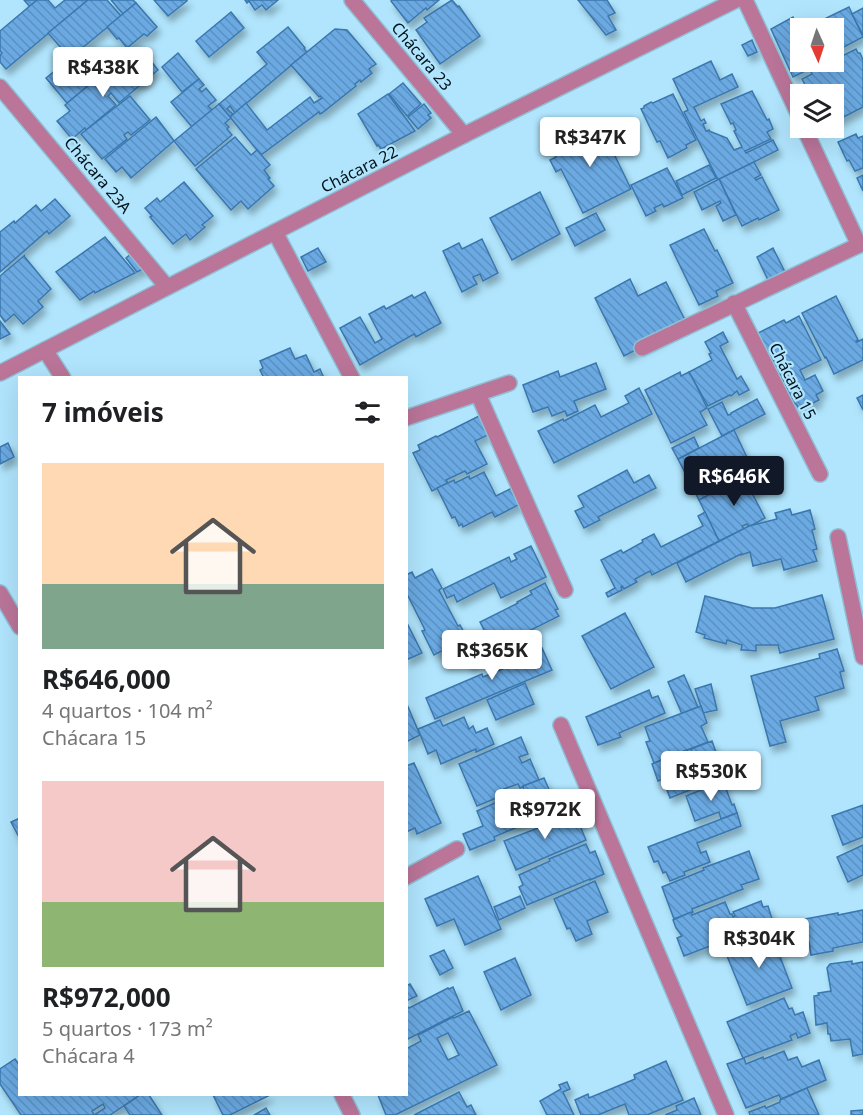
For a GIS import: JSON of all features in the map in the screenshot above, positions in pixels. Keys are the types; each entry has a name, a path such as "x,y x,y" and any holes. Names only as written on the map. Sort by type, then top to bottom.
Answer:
{"street":[{"name":"Chácara 23","path":"352,0 464,135"},
{"name":"Chácara 22","path":"0,373 464,135 736,0"},
{"path":"746,0 790,96"},
{"name":"Chácara 23A","path":"0,87 167,287"},
{"path":"642,348 861,244 809,138"},
{"path":"275,232 351,376"},
{"name":"Chácara 15","path":"734,303 820,474"},
{"path":"45,350 62,376"},
{"path":"408,417 509,383"},
{"path":"478,394 566,590"},
{"path":"838,537 863,657"},
{"path":"0,593 18,624"},
{"path":"561,725 726,1115"},
{"path":"408,876 457,849"},
{"path":"342,1096 352,1115"}],"building":[{"path":"24,0 37,0 30,7"},
{"path":"37,0 48,0 55,8 65,0 88,0 6,69 0,62 2,53 0,51 0,31"},
{"path":"88,0 107,0 121,16 70,58 48,33"},
{"path":"111,0 133,0 136,3 123,14"},
{"path":"154,0 187,0 187,1 168,16"},
{"path":"245,0 278,0 266,10 262,5 255,10 249,1 247,3"},
{"path":"392,0 439,0 408,23"},
{"path":"452,0 459,6 480,36 440,64 416,30 427,22 424,18"},
{"path":"578,0 607,0 615,13 608,16 616,30 606,35"},
{"path":"136,3 157,27 127,48 107,27"},
{"path":"849,7 863,37 844,47 844,18 826,18"},
{"path":"863,8 863,35 852,14"},
{"path":"231,12 244,28 209,57 196,41"},
{"path":"790,19 790,70 771,29"},
{"path":"288,27 307,52 235,113 230,106 227,109 233,114 230,117 219,104 267,64 257,52"},
{"path":"335,29 347,30 376,64 369,69 372,73 355,84 356,86 322,113 319,112 261,155 230,117 246,103 267,130 310,97 314,103 322,98 291,65"},
{"path":"752,40 757,52 748,56 742,45"},
{"path":"856,49 863,60 863,107 844,117 844,84 805,84 802,79 812,74 811,72 844,72 844,55"},
{"path":"178,53 199,79 182,92 162,67"},
{"path":"74,55 95,80 67,103 46,78"},
{"path":"146,55 158,70 119,103 111,93 108,96 116,105 72,139 57,121 70,111 65,105 95,80 104,90"},
{"path":"711,61 720,80 732,74 738,87 694,107 701,121 704,119 706,123 703,124 706,131 709,130 727,138 734,150 742,147 734,131 736,130 733,123 731,124 721,104 752,91 773,129 767,132 771,139 745,151 746,153 773,140 778,150 718,180 684,112 688,110 673,79"},
{"path":"791,72 803,72 793,77"},
{"path":"199,79 204,85 199,89 202,92 206,88 216,100 208,106 212,110 192,127 171,102"},
{"path":"403,83 421,104 407,116 389,94"},
{"path":"388,94 415,131 381,149 358,114"},
{"path":"673,94 696,140 686,145 687,148 668,158 660,141 657,142 641,109 651,102"},
{"path":"130,96 150,120 131,135 128,132 124,135 127,139 102,159 81,134"},
{"path":"219,104 231,118 225,123 232,135 195,166 174,141"},
{"path":"424,104 431,113 428,115 431,118 418,129 408,117"},
{"path":"156,117 174,141 131,178 122,167 116,172 105,159"},
{"path":"599,123 631,189 583,213 561,169 556,172 550,160 556,157 551,147"},
{"path":"856,134 858,138 863,136 863,168 855,171 849,160 847,161 838,142"},
{"path":"235,137 251,155 257,150 270,165 264,170 274,186 248,209 241,201 231,210 196,169"},
{"path":"754,162 761,175 755,178 756,180 762,177 779,210 742,226 719,179"},
{"path":"709,165 716,178 682,195 676,181"},
{"path":"667,168 683,198 664,207 662,204 654,208 656,211 646,216 631,185"},
{"path":"863,175 863,191 857,178"},
{"path":"719,179 736,215 723,221 716,206 721,203 720,201 702,210 694,192"},
{"path":"184,182 213,216 202,225 205,227 190,240 186,234 173,244 145,208 157,198 160,202"},
{"path":"540,192 560,234 512,260 490,218"},
{"path":"55,199 70,216 49,234 47,231 0,272 0,232 14,221 15,223 36,205 41,211"},
{"path":"596,213 605,230 575,246 566,228"},
{"path":"704,229 733,283 716,291 718,296 699,305 670,245"},
{"path":"105,237 135,273 95,293 94,291 80,300 56,272"},
{"path":"482,239 498,273 483,281 480,274 473,277 477,284 462,292 443,251 459,243 462,249"},
{"path":"318,248 326,262 308,271 301,257"},
{"path":"773,248 785,272 768,280 757,257"},
{"path":"134,251 147,267 137,272 126,258"},
{"path":"25,255 51,289 38,301 43,307 23,324 14,314 5,322 0,315 0,276"},
{"path":"630,279 638,296 666,282 685,320 661,337 624,356 595,298"},
{"path":"425,292 441,323 416,337 414,334 360,365 340,328 360,317 375,343 382,339 369,314 384,306 386,309 412,295 414,298"},
{"path":"836,296 858,340 856,341 863,339 863,360 834,374 802,313"},
{"path":"799,316 821,360 800,370 805,380 815,375 823,391 816,395 819,400 800,410 772,358 769,360 756,334 784,320 786,323"},
{"path":"0,321 10,334 0,339"},
{"path":"723,332 728,342 720,346 737,379 741,376 749,390 739,395 737,391 708,406 689,372 712,360 705,342"},
{"path":"290,348 295,359 306,355 314,372 320,369 323,376 263,376 260,361"},
{"path":"596,363 606,389 574,401 578,411 567,416 565,411 552,416 548,407 533,412 523,385 558,371 560,377"},
{"path":"680,372 681,376 689,372 697,387 707,408 700,412 707,425 671,443 645,390"},
{"path":"639,388 652,414 554,463 538,431 595,405 601,417 629,403 625,396"},
{"path":"863,395 863,410 857,398"},
{"path":"757,399 765,414 722,436 708,409 722,402 728,415"},
{"path":"479,416 488,435 475,441 487,464 467,474 465,471 446,480 448,483 432,491 413,453 420,450 418,445"},
{"path":"734,430 754,472 699,500 678,459"},
{"path":"694,437 699,448 678,459 672,448"},
{"path":"8,443 14,457 0,464 0,447"},
{"path":"627,470 634,483 649,475 656,488 598,517 600,520 584,528 575,511 584,507 578,496"},
{"path":"755,471 763,487 752,493 765,518 749,527 747,524 742,526 744,529 719,541 699,500"},
{"path":"484,472 496,496 518,485 526,501 495,517 492,512 463,527 462,524 459,526 455,517 452,518 437,488 454,480 455,483 469,476 470,479"},
{"path":"790,509 792,515 810,510 817,549 813,550 817,561 784,570 781,559 753,566 750,552 741,554 686,582 677,563 749,526 777,519 775,513"},
{"path":"705,512 719,541 652,575 650,571 635,579 637,582 624,589 622,586 622,590 608,597 606,593 615,588 601,560 621,550 623,553 654,534 661,547 703,526 698,516"},
{"path":"531,546 546,577 501,598 494,583 457,602 454,595 447,598 443,589 509,557 511,562 517,559 514,554"},
{"path":"432,569 442,588 439,590 467,638 434,655 422,631 425,630 408,596 408,574 412,572 415,578"},
{"path":"545,583 558,609 555,610 559,616 513,639 515,644 496,653 480,622 518,603 532,594 530,591"},
{"path":"822,595 834,639 780,653 778,645 756,645 756,651 741,650 742,645 727,640 726,644 704,638 705,635 696,632 705,596 752,608 775,608"},
{"path":"625,613 654,667 611,689 582,636"},
{"path":"408,625 422,653 408,659"},
{"path":"519,642 524,655 542,648 552,670 435,719 426,698 482,674 483,677 505,668 498,652"},
{"path":"472,648 479,661 470,666 463,653"},
{"path":"837,649 844,671 840,672 844,688 815,697 819,710 780,721 786,742 770,746 751,676 820,658 819,654"},
{"path":"684,675 698,707 682,714 668,682"},
{"path":"525,683 534,704 496,720 487,700"},
{"path":"711,684 717,710 703,713 695,689"},
{"path":"649,690 652,698 658,696 665,713 619,733 621,737 598,745 586,717"},
{"path":"701,706 707,723 701,726 708,742 654,763 646,742 650,741 645,727"},
{"path":"408,707 420,735 408,741"},
{"path":"464,717 469,729 473,726 476,733 487,728 494,744 441,764 436,750 428,754 418,729 440,720 443,726"},
{"path":"521,737 528,754 519,757 522,763 530,759 539,780 520,788 518,784 504,789 506,794 477,806 459,764"},
{"path":"712,741 725,777 713,782 711,778 699,782 700,786 670,798 663,779 658,781 652,764 687,750 688,754 692,753 691,749"},
{"path":"414,763 441,823 417,834 415,828 408,831 408,765"},
{"path":"544,778 558,810 494,837 495,840 470,850 463,834 483,826 477,811 524,790 523,786"},
{"path":"722,778 737,813 721,819 719,812 695,821 686,796 711,786 710,782"},
{"path":"863,805 863,837 843,845 832,816"},
{"path":"573,809 586,840 516,870 504,841 559,820 557,815"},
{"path":"737,813 741,826 697,843 701,853 706,851 710,862 684,872 685,875 670,881 666,872 663,873 658,861 654,862 648,847"},
{"path":"18,819 18,835 11,822"},
{"path":"586,844 590,853 595,851 604,874 527,905 519,887 523,885 519,875 550,861 549,859"},
{"path":"863,845 863,875 848,882 837,857"},
{"path":"749,851 759,879 741,885 743,889 692,909 693,912 674,919 662,887 704,870 703,868"},
{"path":"478,876 501,929 465,945 454,919 437,926 425,899"},
{"path":"595,881 608,912 587,921 592,934 576,941 570,928 567,929 554,899"},
{"path":"520,896 525,908 499,920 494,907"},
{"path":"761,901 763,907 768,906 773,922 684,956 677,938 682,936 673,920 725,902 733,917 735,916 733,912"},
{"path":"863,910 863,942 811,955 809,942 802,943 799,920"},
{"path":"771,933 792,988 747,1005 725,951"},
{"path":"444,950 453,968 440,975 430,956"},
{"path":"515,958 531,995 501,1010 484,972"},
{"path":"852,961 852,964 863,962 863,1054 853,1056 850,1039 831,1041 827,1023 816,1025 814,996 831,991 827,968 830,964"},
{"path":"410,984 417,996 408,1000 408,985"},
{"path":"453,987 463,1011 408,1039 408,1007"},
{"path":"784,998 795,1015 803,1012 810,1033 798,1038 796,1033 790,1036 792,1040 743,1058 727,1022"},
{"path":"469,1011 497,1065 395,1115 386,1115 378,1096 408,1096 408,1048 421,1041 418,1035","holes":["448,1033 459,1055 448,1060 437,1038"]},
{"path":"784,1051 788,1060 797,1057 802,1067 819,1060 826,1080 781,1099 779,1095 746,1108 727,1064 744,1058 746,1064"},
{"path":"15,1059 18,1063 18,1096 138,1096 110,1115 94,1115 21,1115 0,1084 0,1069","holes":["103,1104 105,1108 94,1115 92,1111"]},
{"path":"666,1061 683,1100 647,1115 629,1115 625,1104 598,1115 581,1115 575,1100 588,1094 589,1098 635,1079 634,1075"},
{"path":"567,1082 570,1089 563,1092 574,1115 547,1115 540,1101 561,1089 559,1085"},
{"path":"807,1088 819,1115 750,1115 749,1112 765,1106 766,1108"},
{"path":"459,1092 467,1107 471,1105 476,1115 414,1115"},
{"path":"139,1096 150,1096 162,1115 130,1115 124,1106"},
{"path":"214,1096 268,1096 230,1115 223,1115"},
{"path":"694,1098 701,1115 665,1115 677,1110 676,1106"},
{"path":"266,1108 270,1115 254,1115"},
{"path":"863,1110 863,1115 851,1115 851,1111"}]}
